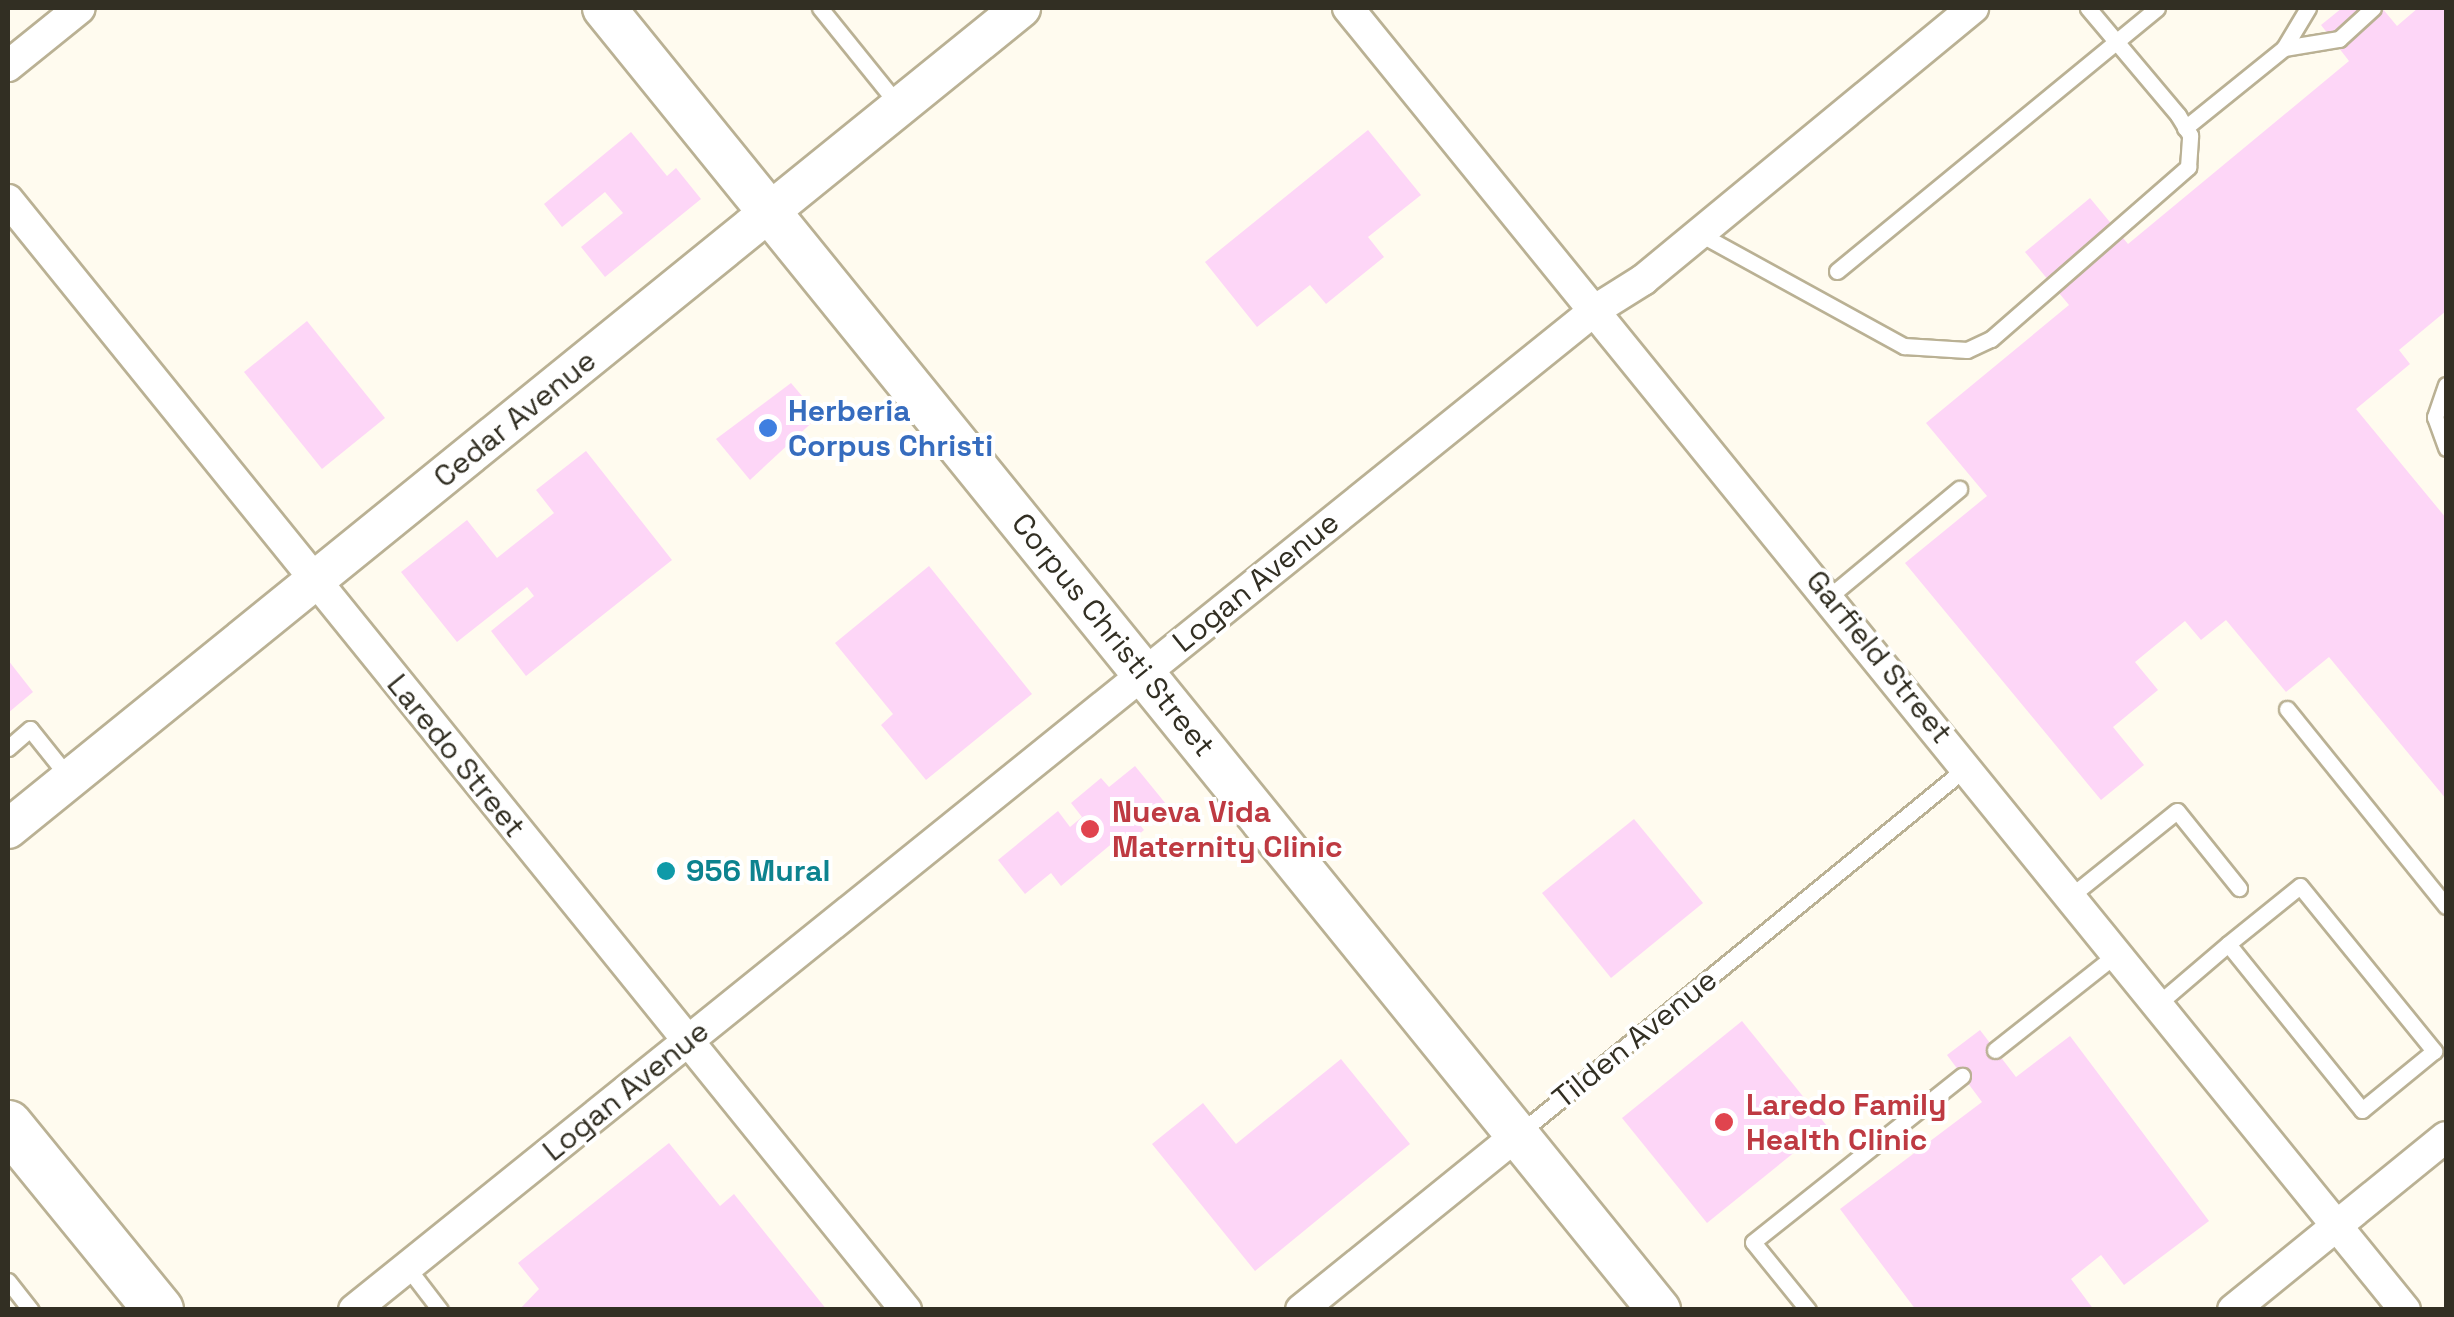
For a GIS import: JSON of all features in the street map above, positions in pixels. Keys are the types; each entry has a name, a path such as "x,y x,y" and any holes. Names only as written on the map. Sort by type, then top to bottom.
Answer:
{"main road":[{"name":"Corpus Christi Street","path":"613,11 769,211 1660,1310"},
{"path":"9,1130 158,1310"}],"street":[{"path":"8,66 80,8"},
{"name":"Cedar Avenue","path":"8,830 1021,8"},
{"name":"Garfield Street","path":"1348,8 1830,596 2406,1310"},
{"name":"Logan Avenue","path":"354,1310 1596,310 1700,234 1973,8"},
{"name":"Laredo Street","path":"8,200 906,1310"},
{"name":"Tilden Avenue","path":"1301,1310 1518,1134"},
{"path":"2233,1310 2446,1137"}],"lane":[{"path":"820,8 899,106"},
{"path":"1700,234 1879,336 1936,352 1967,350 2043,300 2177,182 2192,152 2185,128 2088,8"},
{"path":"1836,271 2157,8"},
{"path":"2185,128 2284,48 2308,8"},
{"path":"2284,48 2339,39 2374,8"},
{"path":"2446,385 2434,418 2446,448"},
{"path":"1830,596 1959,489"},
{"path":"2286,709 2446,906"},
{"path":"8,748 30,728 70,778"},
{"name":"Tilden Avenue","path":"1518,1134 1968,766"},
{"path":"2072,895 2177,811 2239,888"},
{"path":"2159,1003 2228,944 2300,886 2434,1051 2362,1110 2228,944"},
{"path":"1995,1050 2119,953"},
{"path":"1808,1310 1753,1242 1962,1076"},
{"path":"406,1267 440,1310"},
{"path":"8,1282 30,1310"}],"building":[{"path":"2342,8 2382,8 2397,26 2418,8 2446,8 2446,311 2399,350 2410,364 2356,409 2446,518 2446,799 2329,657 2286,692 2226,620 2201,640 2185,621 2135,662 2158,690 2113,727 2144,765 2101,800 1905,563 1987,496 1926,423 2069,305 2025,252 2090,198 2128,244 2349,61 2321,25"},
{"path":"1368,130 1421,195 1368,237 1384,257 1326,304 1310,285 1257,327 1205,262"},
{"path":"631,132 667,176 676,168 701,199 605,277 581,247 623,213 605,192 562,227 544,204"},
{"path":"307,321 385,418 322,469 244,372"},
{"name":"Herberia Corpus Christi","path":"791,383 819,416 750,480 716,439"},
{"path":"586,451 672,560 526,676 491,631 534,596 527,587 457,642 401,572 467,520 497,558 554,513 536,490"},
{"path":"929,566 1032,694 926,780 881,725 893,714 835,643"},
{"path":"8,660 33,692 8,713"},
{"name":"Nueva Vida Maternity Clinic","path":"1135,766 1166,804 1140,825 1144,830 1122,849 1115,841 1061,886 1051,873 1025,894 998,860 1058,811 1070,827 1082,817 1071,803 1101,778 1109,787"},
{"path":"1634,819 1703,903 1611,978 1542,893"},
{"name":"Laredo Family Health Clinic","path":"1742,1021 1827,1126 1707,1223 1622,1118"},
{"path":"1980,1030 2016,1077 2070,1036 2209,1221 2124,1285 2101,1255 2071,1279 2094,1310 1916,1310 1840,1209 1982,1102 1947,1055"},
{"path":"1341,1059 1410,1144 1255,1271 1152,1144 1203,1103 1236,1144"},
{"path":"669,1143 720,1206 734,1194 827,1310 519,1310 539,1289 518,1263"}],"place":[{"name":"Herberia Corpus Christi","path":"768,428"},
{"name":"Nueva Vida Maternity Clinic","path":"1090,829"},
{"name":"956 Mural","path":"666,871"},
{"name":"Laredo Family Health Clinic","path":"1724,1122"}]}
